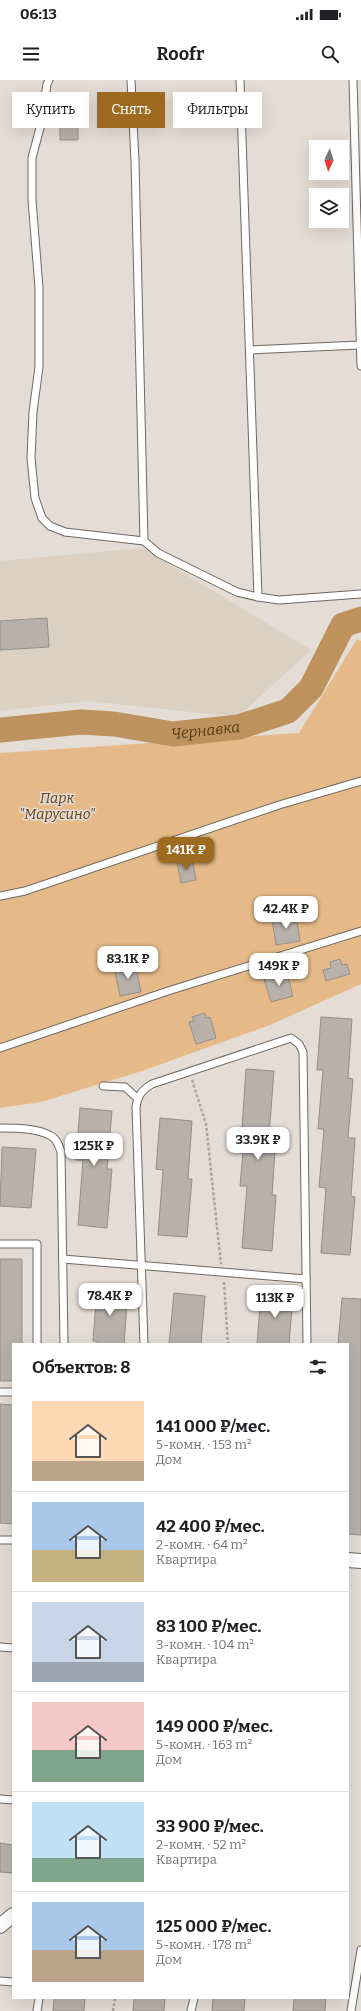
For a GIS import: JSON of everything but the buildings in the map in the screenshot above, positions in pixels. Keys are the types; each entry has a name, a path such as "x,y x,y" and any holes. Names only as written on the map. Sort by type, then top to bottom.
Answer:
{"street":[{"path":"349,1560 361,1561"},
{"path":"0,1926 12,1916"}],"lane":[{"path":"49,80 47,84 41,124 32,158 32,200 39,288 39,366 33,412 31,458 35,498 42,518 50,526 64,532 144,541 158,553 237,592 279,600 361,594"},
{"path":"131,80 135,161 144,541"},
{"path":"240,80 258,597"},
{"path":"353,80 361,366"},
{"path":"250,350 360,345"},
{"path":"0,896 24,891 279,805 361,781"},
{"path":"0,1048 168,991 361,931"},
{"path":"144,1343 143,1265 136,1107 137,1098 143,1089 152,1084 290,1038 299,1044 302,1052 307,1343"},
{"path":"103,1086 125,1087 137,1098"},
{"path":"0,1128 42,1132 52,1136 58,1143 61,1152 64,1343"},
{"path":"0,1244 37,1244 37,1343"},
{"path":"63,1259 306,1279"},
{"path":"0,1392 12,1392"},
{"path":"0,1540 12,1540"},
{"path":"0,1647 12,1648"},
{"path":"0,1799 12,1800"},
{"path":"351,2011 361,1950"},
{"path":"0,1981 12,1982"},
{"path":"37,2011 39,1999"},
{"path":"191,2011 194,1999"}],"path":[{"path":"189,1072 206,1124 222,1272 226,1292 228,1343"},
{"path":"112,2011 115,1999"}],"shaded area":[{"path":"142,548 311,650 238,717 87,701 0,711 0,561"}],"green space":[{"name":"Парк \"Марусино\"","path":"357,639 361,641 361,984 270,1025 142,1071 41,1102 0,1108 0,753 299,733"}],"waterway":[{"name":"Чернавка","path":"0,730 81,722 114,724 173,734 239,727 288,711 311,688 343,625 361,619"}]}
